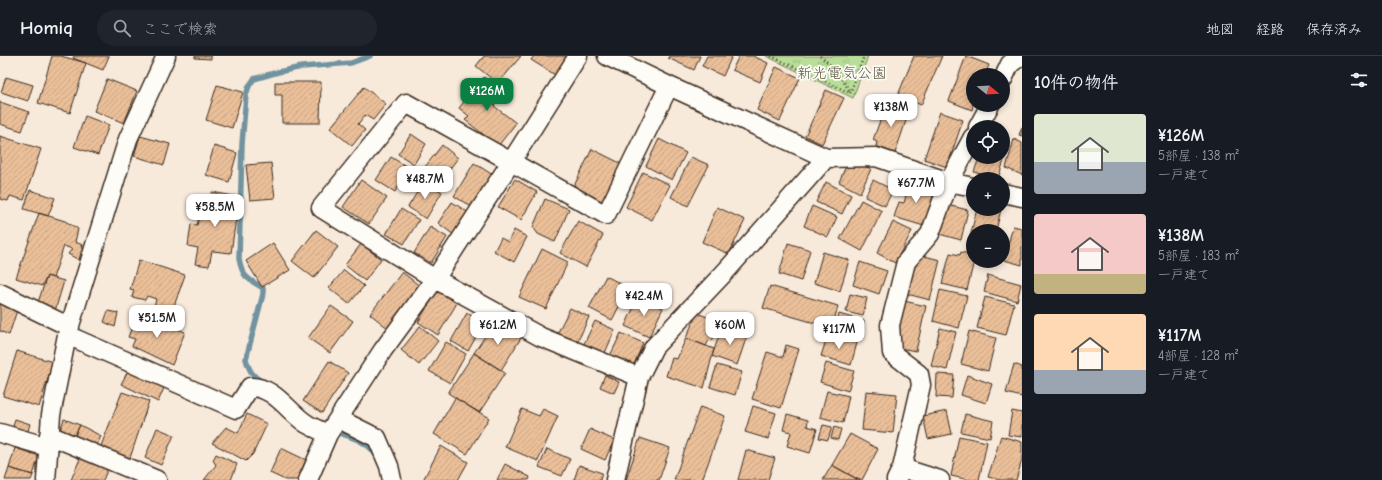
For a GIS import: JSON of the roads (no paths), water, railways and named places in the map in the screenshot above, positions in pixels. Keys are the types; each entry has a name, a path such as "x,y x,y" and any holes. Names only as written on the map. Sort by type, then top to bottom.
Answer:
{"street":[{"path":"46,480 51,415 68,331 128,139 166,56"},
{"path":"308,480 328,434 383,350 434,279 511,162 578,56"},
{"path":"607,56 826,158 876,157 949,182 966,186"},
{"path":"1008,68 1010,64 1021,56"},
{"path":"638,377 541,337 434,279 321,208 406,102 606,214 669,86"},
{"path":"940,480 899,474 920,385 919,374 892,353 890,325 906,262 930,234 949,182 966,150"},
{"path":"615,480 638,377 654,347 726,271 826,158"},
{"path":"1010,194 1022,197"},
{"path":"0,293 68,331 236,409 250,387 258,386 274,396 307,424 328,434"},
{"path":"338,419 377,438 389,466 392,480"},
{"path":"0,433 49,441 158,480"}],"waterway":[{"path":"262,381 251,372 246,359 263,294 263,288 246,277 239,259 242,144 246,95 249,86 254,79 302,67 351,63 370,56"},
{"path":"342,434 365,444 375,454"}],"park label":[{"name":"新光電気公園","path":"842,73"}]}
